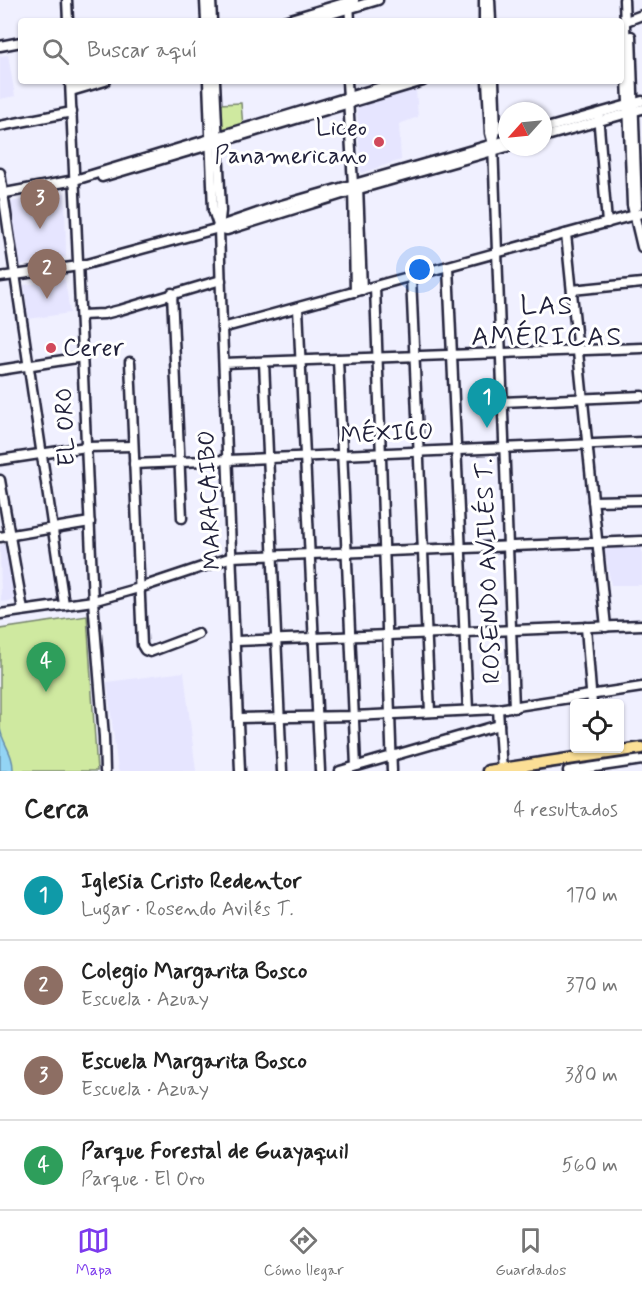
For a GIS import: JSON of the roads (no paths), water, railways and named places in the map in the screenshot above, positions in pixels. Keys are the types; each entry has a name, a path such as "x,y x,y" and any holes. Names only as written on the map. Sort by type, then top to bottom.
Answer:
{"main road":[{"path":"624,750 642,748"},
{"path":"488,771 592,753"}],"street":[{"path":"67,0 68,18"},
{"path":"205,0 206,18"},
{"path":"212,0 212,18"},
{"path":"295,18 348,3 378,0"},
{"path":"484,0 484,18"},
{"path":"490,0 491,18"},
{"path":"624,0 624,21 639,160 637,204 642,247"},
{"path":"624,21 630,0"},
{"path":"314,18 348,3"},
{"path":"345,18 348,3"},
{"path":"348,3 350,18"},
{"path":"624,21 642,15"},
{"path":"0,46 18,43"},
{"name":"MARACAIBO","path":"208,84 221,211 219,228 222,328 240,771"},
{"name":"MARACAIBO","path":"214,141 215,84"},
{"path":"348,84 351,99"},
{"path":"352,84 359,291"},
{"path":"351,99 393,84"},
{"path":"2,194 75,180 84,182 281,120 410,84"},
{"name":"ROSENDO AVILÉS T.","path":"487,84 489,133 493,147"},
{"name":"ROSENDO AVILÉS T.","path":"494,84 496,131 493,147 514,708"},
{"name":"EL ORO","path":"71,86 93,601 105,737 105,771"},
{"path":"552,131 634,107"},
{"path":"634,107 632,205 639,214"},
{"path":"0,126 72,111"},
{"path":"598,117 607,223"},
{"path":"0,278 79,266 219,228 227,230 279,209 498,144"},
{"path":"493,147 498,147"},
{"path":"0,173 64,604"},
{"path":"222,328 639,214"},
{"path":"566,234 606,627"},
{"path":"448,267 468,710"},
{"path":"411,277 430,712"},
{"path":"81,315 104,314 221,280"},
{"path":"572,290 642,283"},
{"path":"375,287 392,771"},
{"path":"172,293 182,518"},
{"path":"298,308 320,771"},
{"path":"224,363 642,348"},
{"path":"0,370 83,357"},
{"path":"338,359 356,766"},
{"path":"130,362 142,645 150,652 198,634"},
{"path":"264,362 282,771"},
{"path":"502,402 642,396"},
{"name":"MÉXICO","path":"134,464 642,442"},
{"path":"0,460 86,447 133,446"},
{"path":"0,480 23,610"},
{"path":"593,501 642,500"},
{"path":"0,537 90,522"},
{"path":"0,614 93,601 232,557 642,541"},
{"path":"236,641 642,625"},
{"path":"586,627 592,699 642,687"},
{"path":"238,718 498,710 570,702"},
{"name":"ROSENDO AVILÉS T.","path":"498,710 502,770"},
{"path":"340,771 499,725"},
{"path":"597,753 599,769"},
{"path":"568,771 599,769 642,760"}],"water":[{"path":"0,728 12,759 13,771 0,771"}],"place":[{"name":"Liceo Panamericano","path":"379,142"},
{"name":"Escuela Margarita Bosco","path":"40,229"},
{"name":"Colegio Margarita Bosco","path":"47,299"},
{"name":"Cerer","path":"51,348"},
{"name":"Iglesia Cristo Redentor","path":"487,428"},
{"name":"Parque Forestal de Guayaquil","path":"46,692"}],"district":[{"name":"LAS AMÉRICAS","path":"547,322"}]}
